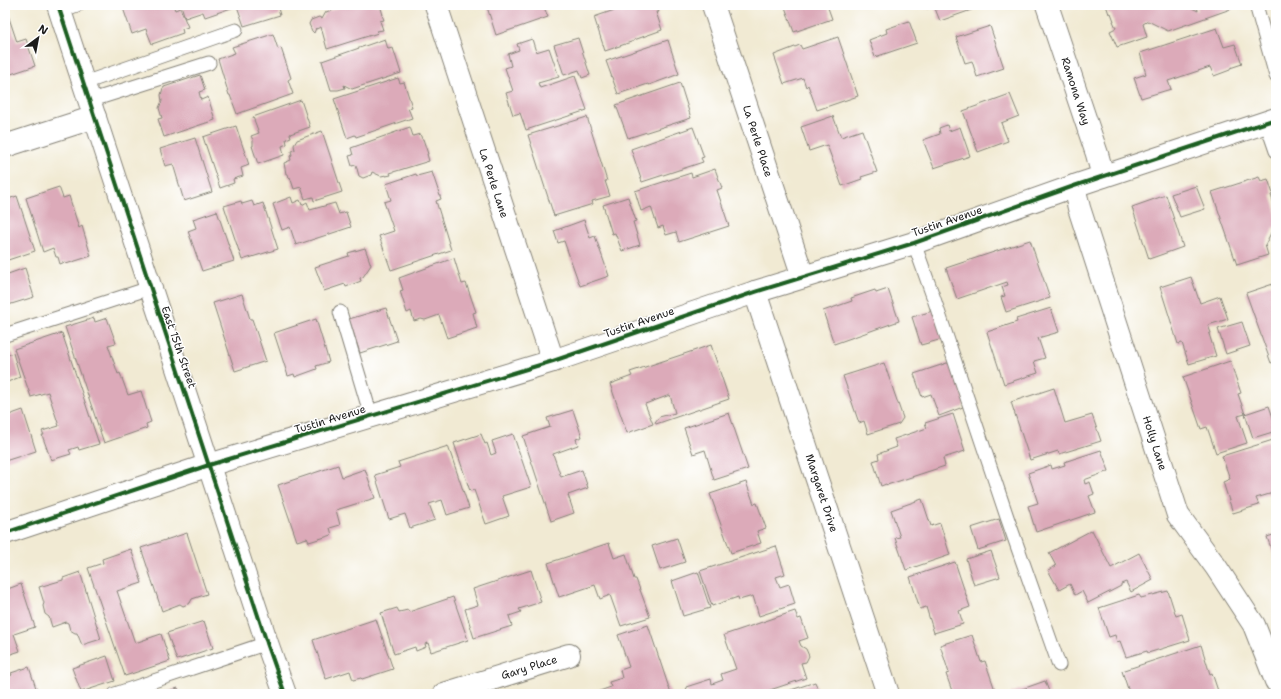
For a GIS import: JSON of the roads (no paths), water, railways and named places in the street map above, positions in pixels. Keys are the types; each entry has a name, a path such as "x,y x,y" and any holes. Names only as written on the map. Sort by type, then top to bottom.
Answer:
{"street":[{"name":"La Perle Lane","path":"436,5 553,361"},
{"name":"La Perle Place","path":"713,5 802,276"},
{"name":"Ramona Way","path":"1047,5 1103,176"},
{"name":"East 15th Street","path":"65,7 89,100 267,644 286,694"},
{"path":"5,146 89,100"},
{"name":"Tustin Avenue","path":"5,533 209,465 553,361 802,276 914,243 1103,176 1271,121"},
{"name":"Holly Lane","path":"1074,186 1079,208 1178,515 1216,567 1254,625 1276,681"},
{"name":"Margaret Drive","path":"756,292 888,694"},
{"name":"Gary Place","path":"444,694 569,655"}],"lane":[{"path":"1256,5 1276,76"},
{"path":"89,100 236,30"},
{"path":"89,100 209,63"},
{"path":"1271,121 1276,151"},
{"path":"914,243 1059,665"},
{"path":"5,335 150,288"},
{"path":"340,312 371,416"},
{"path":"115,694 267,644"}]}
